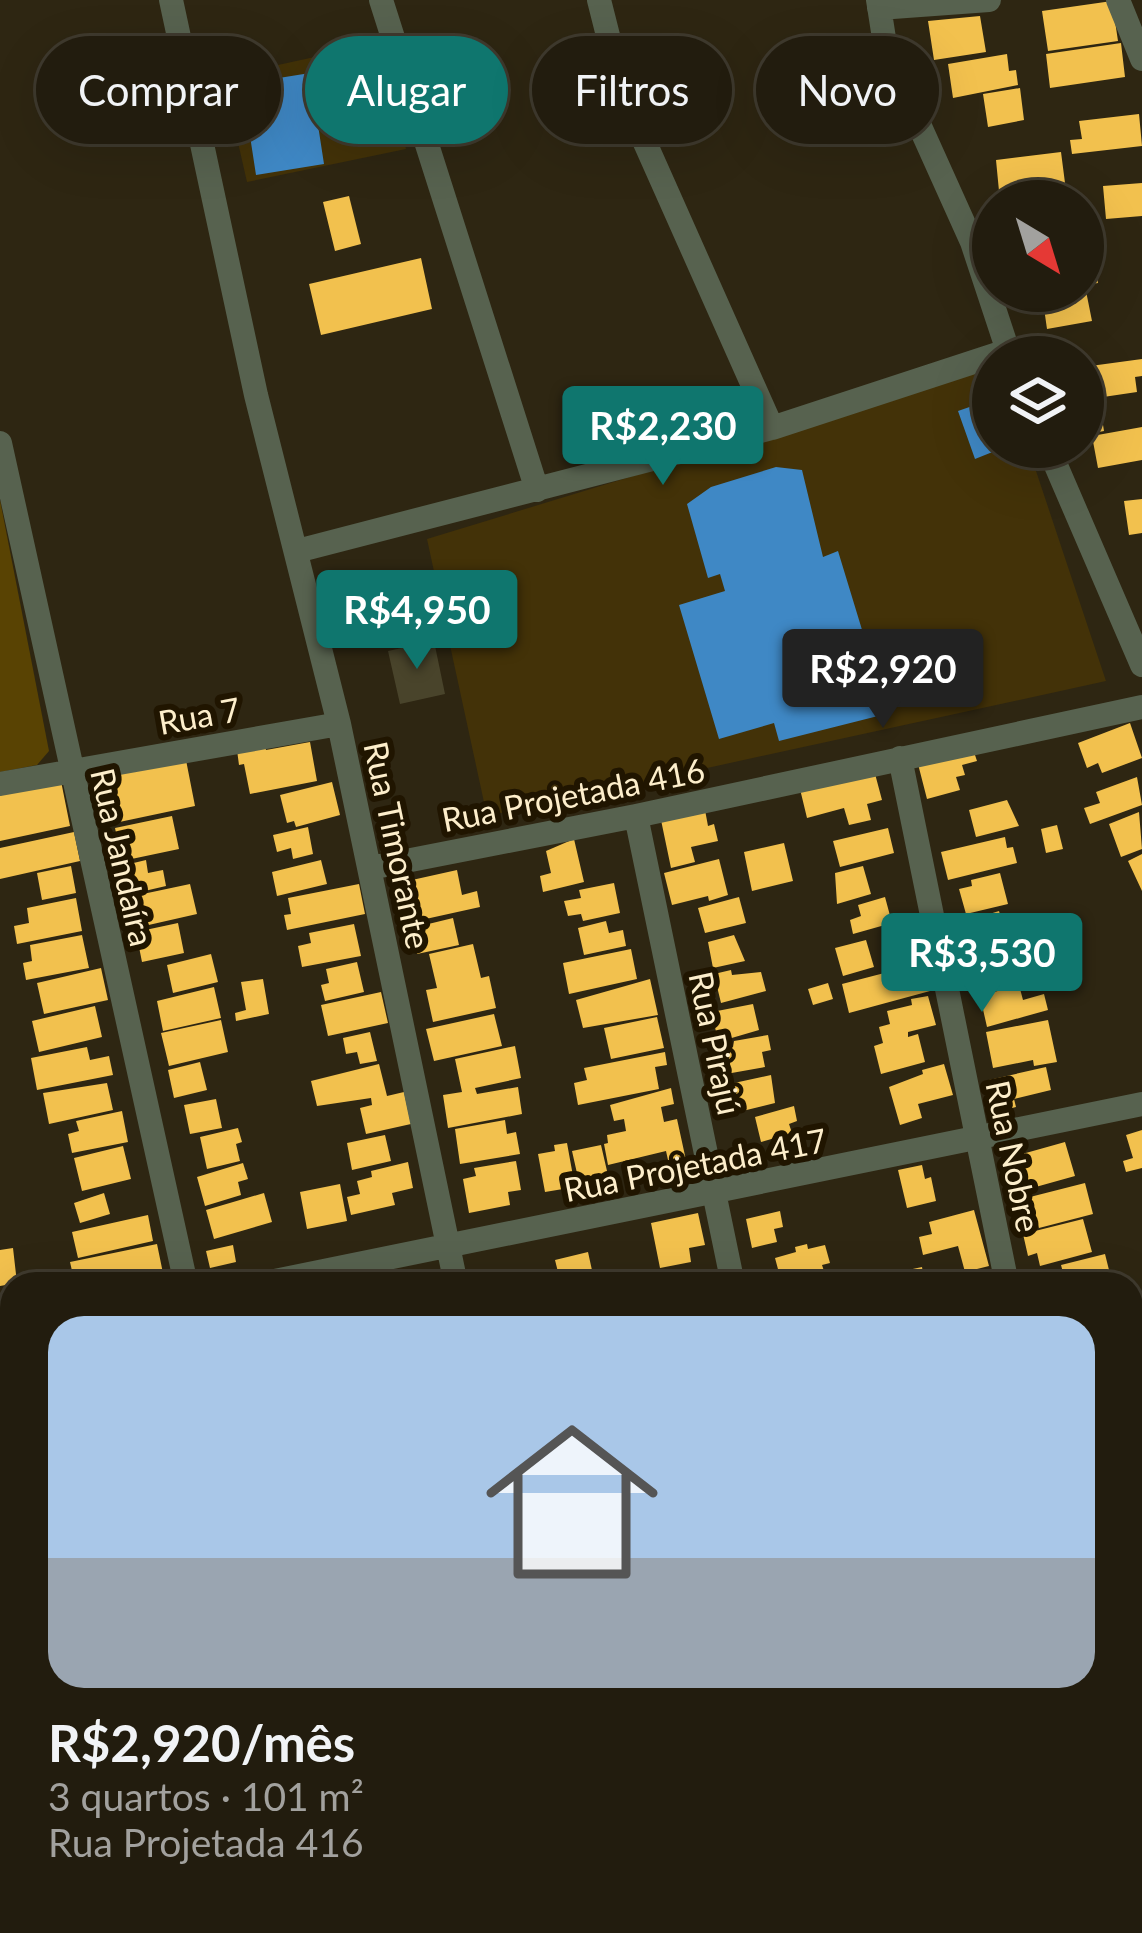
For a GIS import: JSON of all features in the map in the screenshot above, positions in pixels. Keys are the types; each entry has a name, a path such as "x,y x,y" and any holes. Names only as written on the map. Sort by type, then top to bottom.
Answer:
{"street":[{"name":"Rua Timorante","path":"171,0 256,395 339,724 453,1272"},
{"path":"381,0 537,490"},
{"path":"599,0 622,91 772,428"},
{"path":"989,0 879,4 886,52 972,242 1002,336"},
{"path":"1118,0 1142,59"},
{"path":"297,551 772,428 972,365"},
{"name":"Rua Jandaíra","path":"1,453 183,1272"},
{"path":"1057,468 1142,665"},
{"name":"Rua Projetada 416","path":"370,868 1142,707"},
{"name":"Rua 7","path":"0,784 339,724"},
{"name":"Rua Nobre","path":"900,758 1004,1272"},
{"name":"Rua Pirajú","path":"636,816 730,1272"},
{"name":"Rua Projetada 417","path":"323,1272 1142,1104"}],"shaded area":[{"path":"305,59 305,144 404,144 406,149 247,182 238,144 281,144 281,64"},
{"path":"972,372 972,468 1035,468 1106,681 487,816 427,539"},
{"path":"0,500 49,751 37,765 0,772"}],"building: Moradias":[{"path":"1112,1 1118,41 1048,51 1042,11"},
{"path":"980,16 986,52 939,59 939,36 930,36 928,21"},
{"path":"1121,43 1125,77 1050,88 1046,54"},
{"path":"1007,54 1009,71 1016,70 1018,85 953,98 948,64"},
{"path":"1020,88 1024,120 988,127 983,94"},
{"path":"1139,114 1142,146 1072,154 1070,140 1082,139 1079,121"},
{"path":"1061,152 1065,180 998,180 996,160"},
{"path":"1142,183 1142,216 1106,219 1104,186"},
{"path":"349,196 361,244 335,251 323,202"},
{"path":"421,258 432,309 321,335 309,284"},
{"path":"1045,312 1090,312 1092,321 1047,329"},
{"path":"1142,359 1142,376 1135,377 1137,392 1104,397 1104,364"},
{"path":"1142,427 1142,460 1104,467 1104,434"},
{"path":"1142,499 1142,533 1129,535 1124,501"},
{"path":"1130,723 1142,758 1102,773 1098,763 1087,768 1078,743"},
{"path":"310,742 317,781 250,794 237,750"},
{"path":"973,749 977,761 962,765 965,775 956,777 960,790 927,799 918,764"},
{"path":"186,760 195,806 110,824 101,778"},
{"path":"874,770 882,800 867,804 871,820 849,825 844,808 807,818 800,789"},
{"path":"1137,777 1142,805 1090,824 1084,808 1100,803 1096,792"},
{"path":"61,781 70,826 0,841 0,794"},
{"path":"332,782 340,815 296,827 294,821 287,823 280,795"},
{"path":"1007,800 1019,826 976,837 969,810"},
{"path":"705,810 718,841 691,847 695,862 671,868 661,820"},
{"path":"1139,812 1142,849 1121,857 1109,824"},
{"path":"172,816 179,849 122,861 115,828"},
{"path":"1057,825 1063,849 1046,853 1041,829"},
{"path":"308,827 313,854 293,859 291,848 277,852 273,835"},
{"path":"888,828 894,853 840,867 833,841"},
{"path":"74,832 80,861 0,879 0,848"},
{"path":"1005,837 1017,863 948,880 941,852"},
{"path":"574,839 584,882 543,892 540,876 551,873 546,851"},
{"path":"784,843 793,881 752,891 744,852"},
{"path":"1142,854 1142,891 1128,861"},
{"path":"719,859 728,895 672,905 664,873"},
{"path":"146,860 148,873 163,870 166,886 123,896 117,867"},
{"path":"321,860 327,884 277,896 272,872"},
{"path":"71,866 76,893 42,900 37,873"},
{"path":"863,866 871,894 837,904 835,873"},
{"path":"457,870 462,895 477,891 480,907 403,924 394,884"},
{"path":"1000,873 1008,904 966,914 959,889 972,886 971,880"},
{"path":"614,883 620,913 583,921 581,914 568,916 564,901 581,898 579,890"},
{"path":"190,884 197,914 131,929 124,898"},
{"path":"359,884 365,914 287,930 288,898"},
{"path":"739,897 746,923 705,933 698,908"},
{"path":"885,897 892,923 853,934 850,920 861,916 858,905"},
{"path":"76,898 82,931 17,944 14,926 29,923 27,908"},
{"path":"999,911 1003,925 1029,918 1033,932 991,944 983,916"},
{"path":"453,918 459,945 417,954 412,928"},
{"path":"606,921 609,933 623,930 626,946 584,955 578,928"},
{"path":"178,923 184,953 142,962 136,932"},
{"path":"354,924 361,956 302,967 298,946 311,943 309,933"},
{"path":"82,935 89,968 26,980 23,963 32,961 30,945"},
{"path":"734,935 745,961 713,968 708,942"},
{"path":"1041,937 1050,967 1010,978 1002,948"},
{"path":"866,940 874,967 843,976 835,948"},
{"path":"473,944 481,978 489,976 496,1008 433,1022 426,990 437,988 429,954"},
{"path":"631,949 637,979 569,994 563,963"},
{"path":"211,954 218,982 173,993 167,965"},
{"path":"357,962 364,992 325,1001 321,985 329,983 326,969"},
{"path":"923,963 930,991 849,1013 842,984"},
{"path":"101,968 108,1000 44,1014 37,983"},
{"path":"731,970 732,975 761,972 766,991 721,1003 714,974"},
{"path":"263,979 269,1014 236,1021 235,1013 246,1010 241,982"},
{"path":"650,979 658,1015 583,1028 576,1000"},
{"path":"828,983 833,999 813,1005 808,989"},
{"path":"1019,985 1023,1000 1044,994 1048,1010 987,1027 980,996"},
{"path":"214,987 221,1018 163,1031 157,1001"},
{"path":"381,992 388,1023 328,1036 321,1005"},
{"path":"928,996 936,1025 908,1032 908,1037 918,1034 925,1062 881,1074 874,1046 883,1043 879,1027 890,1024 887,1011"},
{"path":"753,1004 759,1030 718,1042 712,1012"},
{"path":"95,1006 102,1037 39,1052 32,1021"},
{"path":"494,1014 502,1046 434,1061 426,1029"},
{"path":"657,1017 664,1048 611,1059 604,1028"},
{"path":"221,1020 228,1052 169,1066 161,1033"},
{"path":"1048,1020 1057,1062 1034,1066 1033,1060 993,1068 986,1032"},
{"path":"370,1032 377,1061 360,1064 357,1052 346,1054 343,1038"},
{"path":"768,1035 771,1050 762,1052 765,1067 726,1074 721,1049 733,1047 734,1041"},
{"path":"515,1046 521,1078 475,1088 477,1094 518,1087 522,1114 448,1128 443,1095 462,1092 455,1059"},
{"path":"87,1047 90,1060 109,1056 113,1075 37,1090 31,1058"},
{"path":"665,1052 667,1065 655,1067 659,1089 578,1105 574,1083 587,1080 584,1068"},
{"path":"200,1062 207,1090 174,1098 168,1070"},
{"path":"379,1064 387,1096 404,1092 411,1124 366,1134 360,1108 372,1105 371,1098 317,1106 311,1081"},
{"path":"944,1064 953,1095 918,1104 922,1118 900,1125 889,1087"},
{"path":"1046,1067 1051,1090 1014,1099 1016,1107 996,1112 989,1080"},
{"path":"771,1075 775,1103 718,1117 711,1088"},
{"path":"107,1083 113,1110 49,1124 43,1093"},
{"path":"671,1088 674,1104 661,1107 664,1122 677,1119 689,1174 672,1178 666,1151 608,1165 607,1135 626,1131 624,1119 614,1121 610,1105"},
{"path":"216,1099 222,1128 190,1134 184,1105"},
{"path":"794,1106 797,1121 789,1124 792,1133 761,1142 755,1117"},
{"path":"122,1111 128,1142 72,1153 68,1134 79,1131 76,1121"},
{"path":"505,1120 507,1134 516,1132 520,1154 460,1164 455,1129"},
{"path":"238,1128 240,1161 207,1169 200,1137"},
{"path":"1142,1130 1142,1168 1126,1172 1123,1161 1133,1158 1126,1135"},
{"path":"385,1135 391,1161 352,1170 347,1143"},
{"path":"1065,1142 1075,1176 1014,1193 1004,1153 1014,1150 1015,1156"},
{"path":"567,1143 575,1187 545,1192 538,1154"},
{"path":"601,1145 610,1184 581,1191 572,1151"},
{"path":"123,1146 131,1179 82,1191 74,1158"},
{"path":"516,1161 521,1190 508,1192 510,1205 469,1213 463,1179 476,1176 474,1168"},
{"path":"408,1162 413,1188 392,1193 395,1205 351,1215 347,1197 360,1194 357,1181 372,1177 371,1171"},
{"path":"243,1163 248,1179 238,1182 241,1195 205,1206 197,1177"},
{"path":"922,1165 925,1179 931,1177 936,1201 907,1208 898,1170"},
{"path":"1085,1183 1093,1214 1039,1228 1030,1197"},
{"path":"340,1184 347,1221 307,1229 300,1192"},
{"path":"104,1193 110,1214 80,1223 74,1203"},
{"path":"264,1193 272,1222 214,1239 206,1210"},
{"path":"974,1210 989,1266 965,1272 958,1246 923,1255 919,1237 932,1234 929,1222"},
{"path":"780,1211 783,1227 774,1229 777,1242 752,1248 746,1219"},
{"path":"698,1213 705,1245 689,1248 691,1262 660,1268 651,1223"},
{"path":"148,1215 153,1241 78,1258 72,1232"},
{"path":"1083,1219 1092,1252 1040,1266 1037,1253 1028,1256 1023,1234"},
{"path":"157,1244 163,1272 72,1272 70,1262"},
{"path":"233,1245 236,1262 210,1268 206,1251"},
{"path":"825,1245 830,1263 822,1265 824,1272 779,1272 775,1258 796,1252 795,1247"},
{"path":"13,1248 16,1272 0,1272 0,1250"},
{"path":"588,1252 592,1272 558,1272 555,1260"},
{"path":"1105,1254 1110,1272 1063,1272 1061,1265"}],"building: Escolas":[{"path":"305,74 305,144 321,144 324,164 256,175 251,144 281,144 281,78"},
{"path":"972,406 972,451 958,411"},
{"path":"776,467 802,470 823,557 838,551 877,679 896,672 905,701 884,706 886,714 779,741 774,723 719,739 679,605 725,591 720,574 708,578 687,504 711,487"}],"building: Outros":[{"path":"388,574 391,585 398,583 400,590 427,584 438,634 382,647 373,605 353,610 348,583"},
{"path":"434,641 445,694 400,704 388,651"}]}
